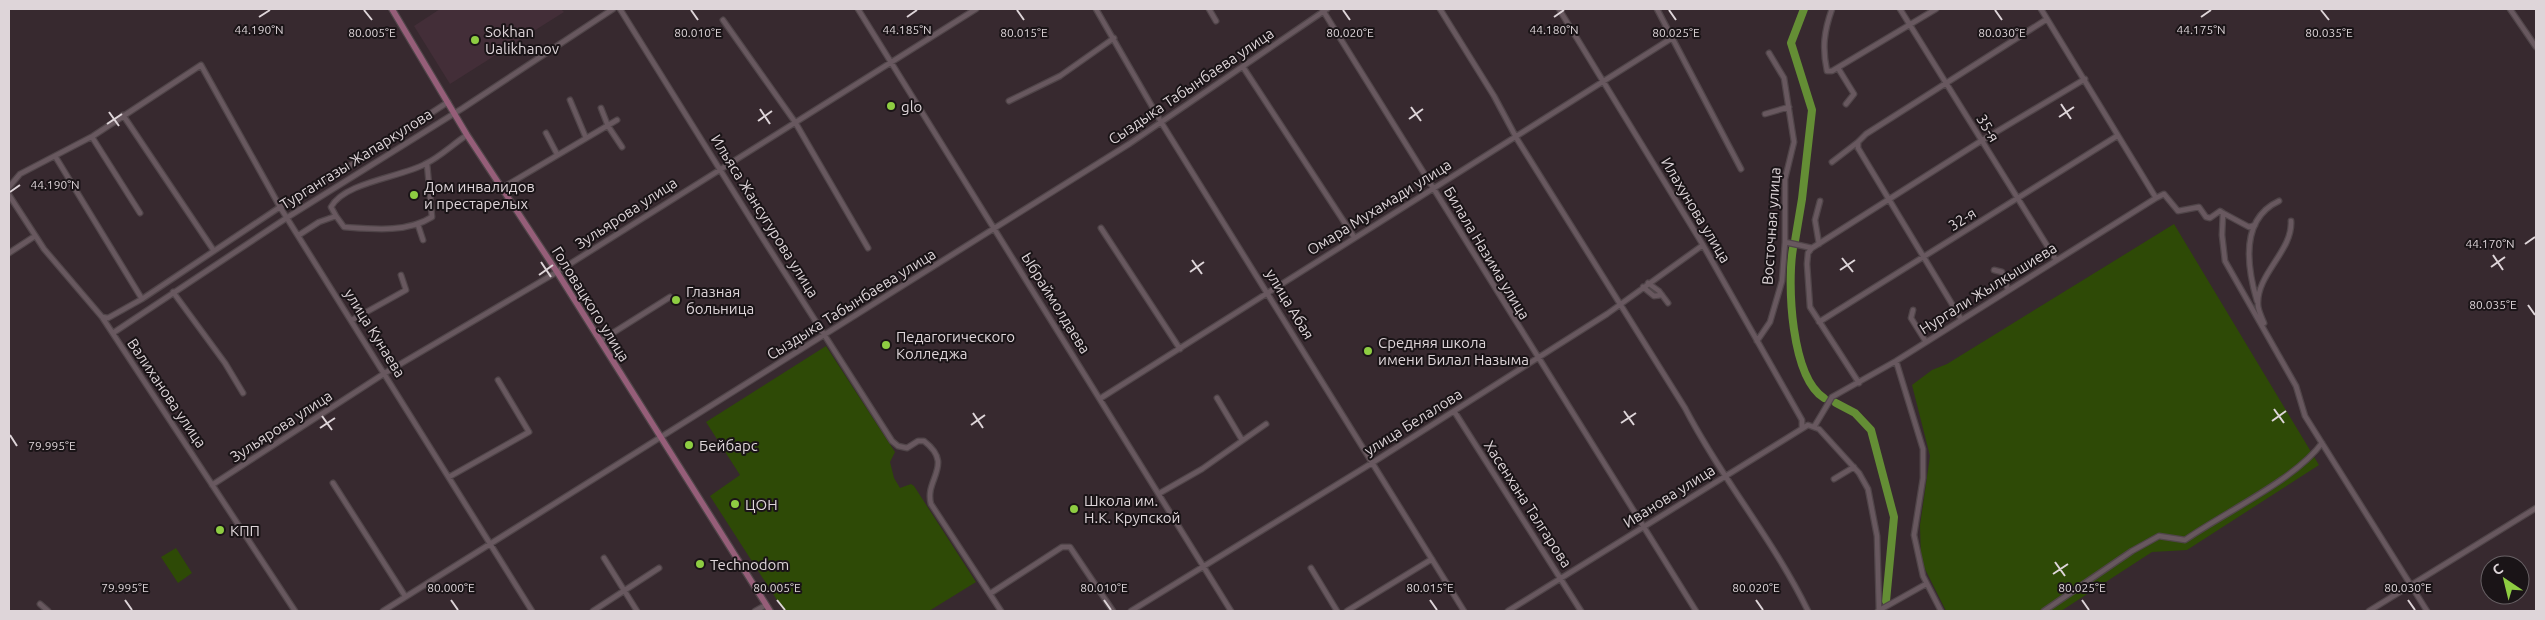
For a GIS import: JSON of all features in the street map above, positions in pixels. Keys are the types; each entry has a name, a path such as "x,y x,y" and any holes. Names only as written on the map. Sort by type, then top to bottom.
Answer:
{"main road":[{"name":"Головацкого улица","path":"392,9 467,136 557,272 660,438 716,522 770,611"}],"street":[{"name":"Тургангазы Жапаркулова","path":"113,333 288,217 613,9"},
{"name":"Ильяса Жансугурова улица","path":"620,9 892,441 898,446 907,448 918,441 924,441 936,453 938,470 931,491 931,504 1001,611"},
{"name":"Ыбраймолдаева","path":"858,9 1160,493 1231,611"},
{"name":"Зульярова улица","path":"212,485 386,373 557,272 891,60 976,9"},
{"name":"улица Абая","path":"1096,9 1161,122 1464,611"},
{"path":"1209,9 1216,20"},
{"name":"Сыздыка Табынбаева улица","path":"383,611 392,609 405,596 491,544 1161,122 1243,67 1324,9"},
{"name":"Билала Назима улица","path":"1324,9 1536,357 1696,611"},
{"path":"1440,9 1619,305 1675,392 1723,476 1762,530 1808,611"},
{"name":"Илахунова улица","path":"1559,9 1703,245 1802,420 1802,428"},
{"path":"1657,9 1741,169"},
{"path":"1832,9 1825,28 1823,42 1827,71 1838,68 1936,9"},
{"name":"35-я","path":"1900,9 2056,260"},
{"path":"2041,9 2156,198 2164,194 2178,211 2199,207 2206,217 2210,218 2220,211 2249,227 2254,225"},
{"path":"2510,9 2536,47"},
{"path":"1832,162 1866,134 2047,19"},
{"path":"723,20 795,122 868,248"},
{"path":"1009,101 1060,76 1114,38"},
{"name":"Омара Мухамади улица","path":"1101,398 1515,135 1672,38"},
{"name":"Восточная улица","path":"1757,341 1770,322 1782,281 1785,242 1785,179 1794,142 1784,78 1769,53"},
{"name":"улица Кунаева","path":"123,115 201,65 280,207 386,373 532,611"},
{"path":"1243,67 1354,237"},
{"path":"1838,68 1854,94 1846,104"},
{"path":"2078,82 2080,73"},
{"path":"1859,383 1810,307 1808,296 1808,253 1812,248 1981,141 2085,79"},
{"path":"570,100 586,138"},
{"name":"Тургангазы Жапаркулова","path":"102,317 108,318 142,299 280,207 358,161 448,102"},
{"path":"1765,114 1789,107"},
{"path":"601,108 608,126 622,147"},
{"path":"9,187 20,174 92,137 123,115 214,251"},
{"path":"502,188 617,120"},
{"path":"546,133 557,154"},
{"path":"427,164 432,218 418,225 378,229 344,227 336,216 332,207 335,200 385,177 412,171 427,164 467,136"},
{"name":"32-я","path":"1819,322 2117,136"},
{"path":"92,137 140,213"},
{"path":"1858,142 1858,148 1888,201 1961,319"},
{"path":"1851,147 1858,148"},
{"path":"55,156 142,299"},
{"name":"Валиханова улица","path":"9,195 35,236 64,275 102,317 113,333 294,611"},
{"name":"Нургали Жылкышиева","path":"1814,427 1832,397 1896,362 1961,319 2156,198"},
{"path":"1820,201 1815,220 1820,244"},
{"path":"2270,338 2258,305 2248,246 2254,225 2272,204 2280,201"},
{"path":"2224,213 2222,235 2225,261 2296,386 2305,416 2427,611"},
{"path":"299,235 319,222 336,216"},
{"path":"2258,305 2263,284 2288,237 2291,221"},
{"path":"418,225 424,240"},
{"path":"1101,228 1180,349"},
{"path":"9,253 35,236"},
{"path":"1785,242 1812,248"},
{"name":"улица Белалова","path":"1131,611 1454,411 1619,305 1703,245"},
{"path":"1994,270 2002,272 2008,290"},
{"path":"352,320 406,290 401,274"},
{"path":"1648,283 1668,303"},
{"path":"1643,287 1654,296 1662,295"},
{"path":"173,292 225,363 243,393"},
{"path":"600,341 670,296"},
{"path":"1914,310 1912,318 1926,342"},
{"path":"1896,362 1923,449 1924,478 1914,535 1926,584 1941,611"},
{"path":"449,477 529,432 498,380"},
{"path":"1218,398 1242,440"},
{"name":"Хасенхана Талгарова","path":"1454,411 1581,611"},
{"path":"1160,493 1202,469 1266,424"},
{"path":"1814,427 1819,429 1854,468 1868,488 1874,509 1877,536 1879,611 1926,584"},
{"name":"Иванова улица","path":"1508,611 1802,428 1814,427"},
{"path":"2044,611 2132,551 2159,536 2185,540 2293,471 2305,462 2322,443"},
{"path":"1834,479 1854,468"},
{"path":"333,483 405,596"},
{"path":"2369,611 2536,508"},
{"path":"991,594 1062,547 1067,546 1070,547 1113,611"},
{"path":"604,558 637,611"},
{"path":"1347,611 1432,559"},
{"path":"593,611 659,568"},
{"path":"1311,568 1337,611"},
{"path":"40,604 48,611"},
{"path":"755,611 766,605"}],"shaded area":[{"path":"440,9 561,9 564,12 450,84 414,26"}],"green space":[{"path":"2174,224 2319,465 2187,550 2152,552 2061,611 1946,611 1921,561 1920,525 1930,456 1912,385 1932,370 1947,364"},
{"path":"826,346 895,452 890,462 894,478 900,488 911,484 914,486 976,582 929,611 784,611 710,496 740,475 706,422"},
{"path":"176,548 192,573 178,583 161,557"}],"waterway":[{"path":"1795,241 1802,199 1812,110 1791,43 1804,9"},
{"path":"1793,248 1791,306 1798,351 1804,371 1813,387 1824,398"},
{"path":"1836,403 1855,413 1871,430 1894,517 1886,601"}],"place":[{"name":"Sokhan Ualikhanov","path":"475,40"},
{"name":"glo","path":"891,106"},
{"name":"Дом инвалидов и престарелых","path":"414,195"},
{"name":"Глазная больница","path":"676,300"},
{"name":"Педагогического Колледжа","path":"886,345"},
{"name":"Средняя школа имени Билал Назыма","path":"1368,351"},
{"name":"Бейбарс","path":"689,445"},
{"name":"ЦОН","path":"735,504"},
{"name":"Школа им. Н.К. Крупской","path":"1074,509"},
{"name":"КПП","path":"220,530"},
{"name":"Technodom","path":"700,564"}]}
